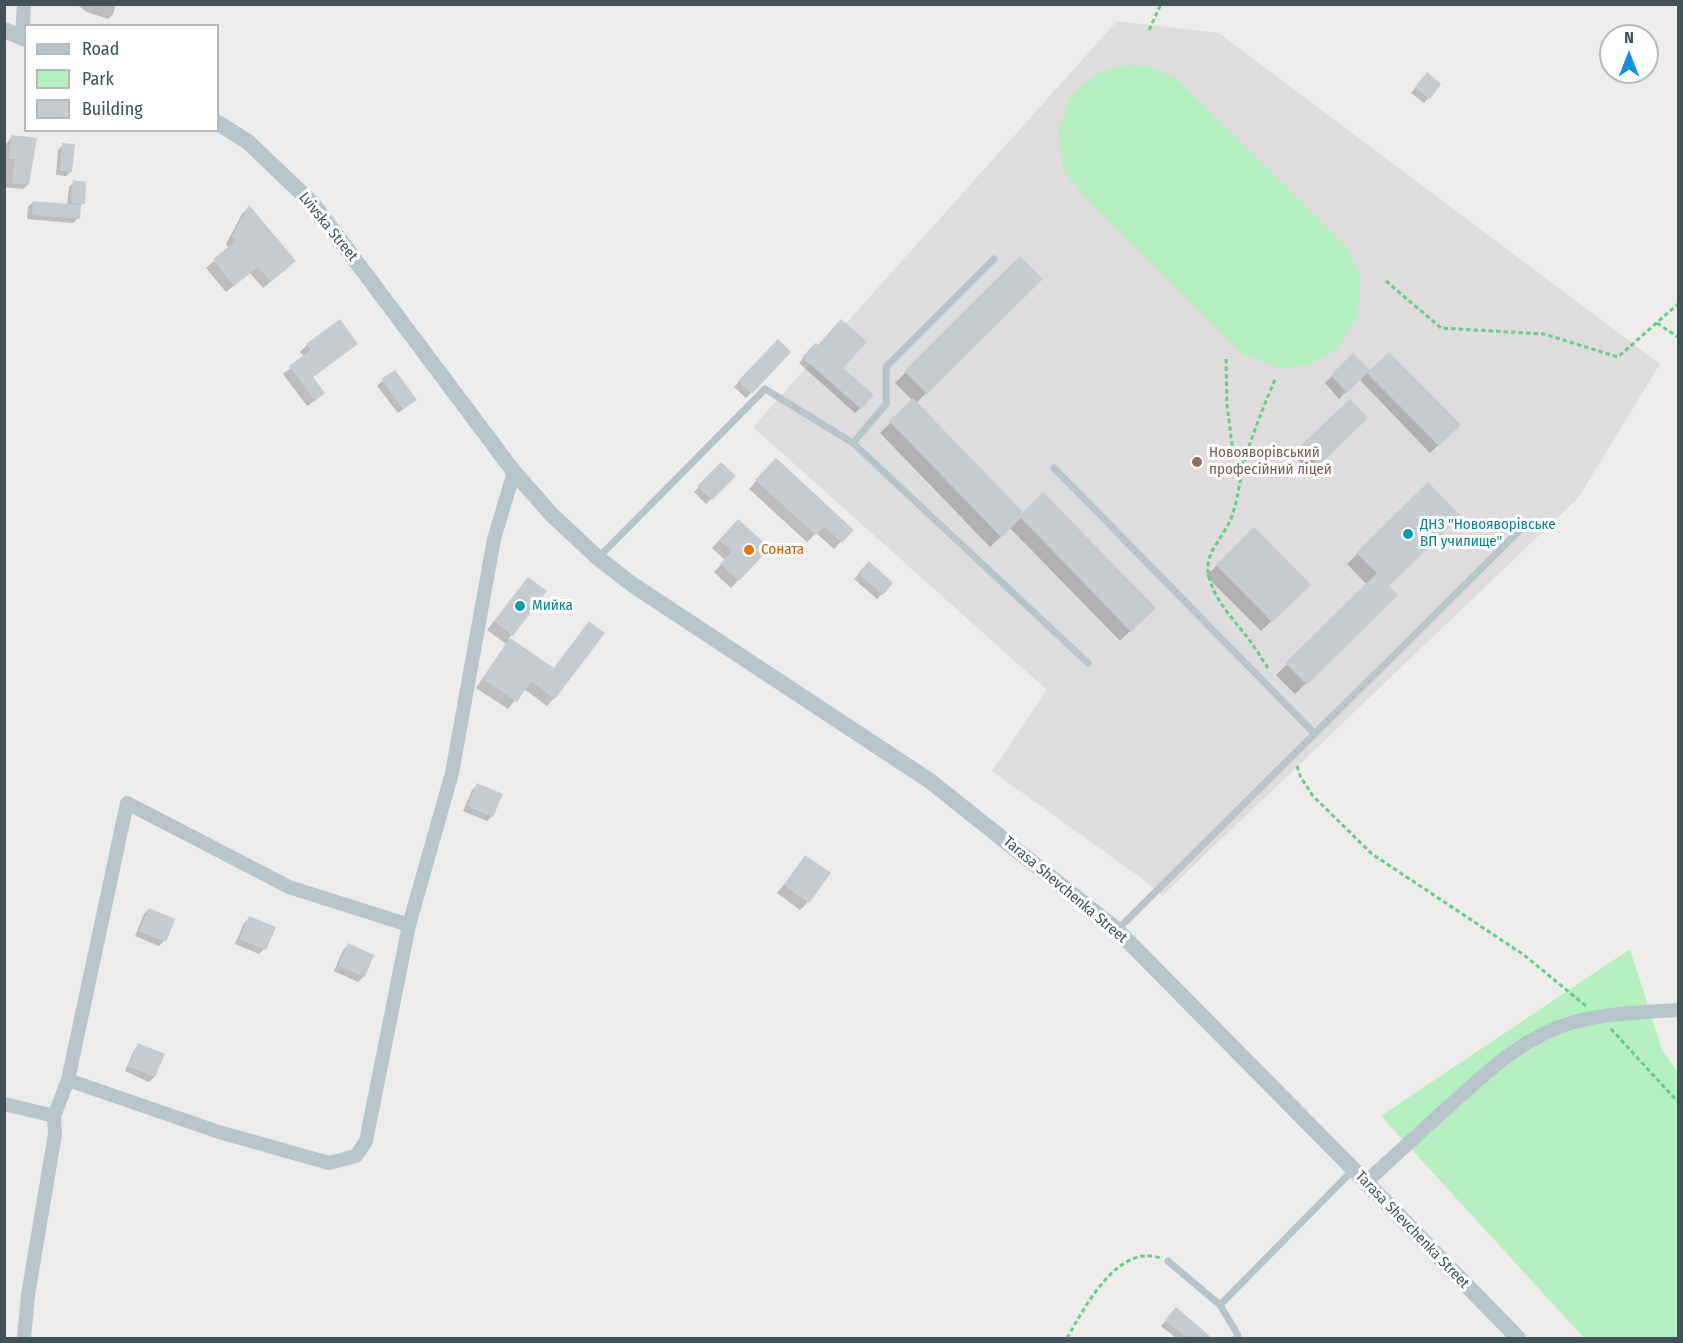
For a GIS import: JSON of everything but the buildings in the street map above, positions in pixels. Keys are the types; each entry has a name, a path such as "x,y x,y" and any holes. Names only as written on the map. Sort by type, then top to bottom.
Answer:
{"street":[{"path":"4,30 24,38 24,4"},
{"name":"Lvivska Street","path":"219,124 248,142 313,204 514,472"},
{"path":"68,1080 219,1132 329,1163 356,1156 366,1141 409,925 452,773 494,538 514,472"},
{"name":"Tarasa Shevchenka Street","path":"514,472 552,515 598,558 633,585 930,781 1117,930 1518,1338"},
{"path":"24,1338 28,1295 55,1134 54,1116 68,1080 127,803 289,887 409,925"},
{"path":"1366,1182 1514,1050 1540,1035 1573,1022 1600,1016 1678,1010"},
{"path":"4,1104 54,1116"}],"lane":[{"path":"853,443 886,404 886,367 994,259"},
{"path":"598,558 765,389 853,443 1088,663"},
{"path":"1054,468 1315,734"},
{"path":"1117,930 1521,529"},
{"path":"1220,1305 1353,1169"},
{"path":"1168,1261 1220,1305 1238,1335 1236,1338"}],"path":[{"path":"1149,30 1161,4"},
{"path":"1386,281 1441,328 1544,334 1618,357 1678,304"},
{"path":"1657,323 1678,337"},
{"path":"1226,359 1227,405 1232,444 1243,466"},
{"path":"1271,673 1249,639 1219,601 1212,588 1208,569 1213,550 1229,523 1239,493 1243,466 1252,435 1276,377"},
{"path":"1299,749 1296,764 1312,796 1372,854 1524,955 1600,1016 1678,1102"},
{"path":"1067,1338 1095,1292 1114,1271 1136,1257 1152,1256 1168,1261"}],"shaded area":[{"name":"Новояворівський професійний ліцей","path":"1117,21 1219,33 1660,364 1578,498 1162,896 1144,880 992,771 1047,690 753,427"}],"green space":[{"path":"1125,65 1150,66 1176,78 1347,247 1361,279 1358,316 1337,349 1309,365 1279,368 1242,354 1084,197 1063,170 1058,131 1071,96 1096,74"},
{"path":"1630,949 1662,1050 1678,1072 1678,1338 1584,1338 1381,1116"}],"place":[{"name":"Новояворівський професійний ліцей","path":"1197,462"},
{"name":"ДНЗ \"Новояворівське ВП училище\"","path":"1408,534"},
{"name":"Соната","path":"749,550"},
{"name":"Мийка","path":"520,606"}]}
